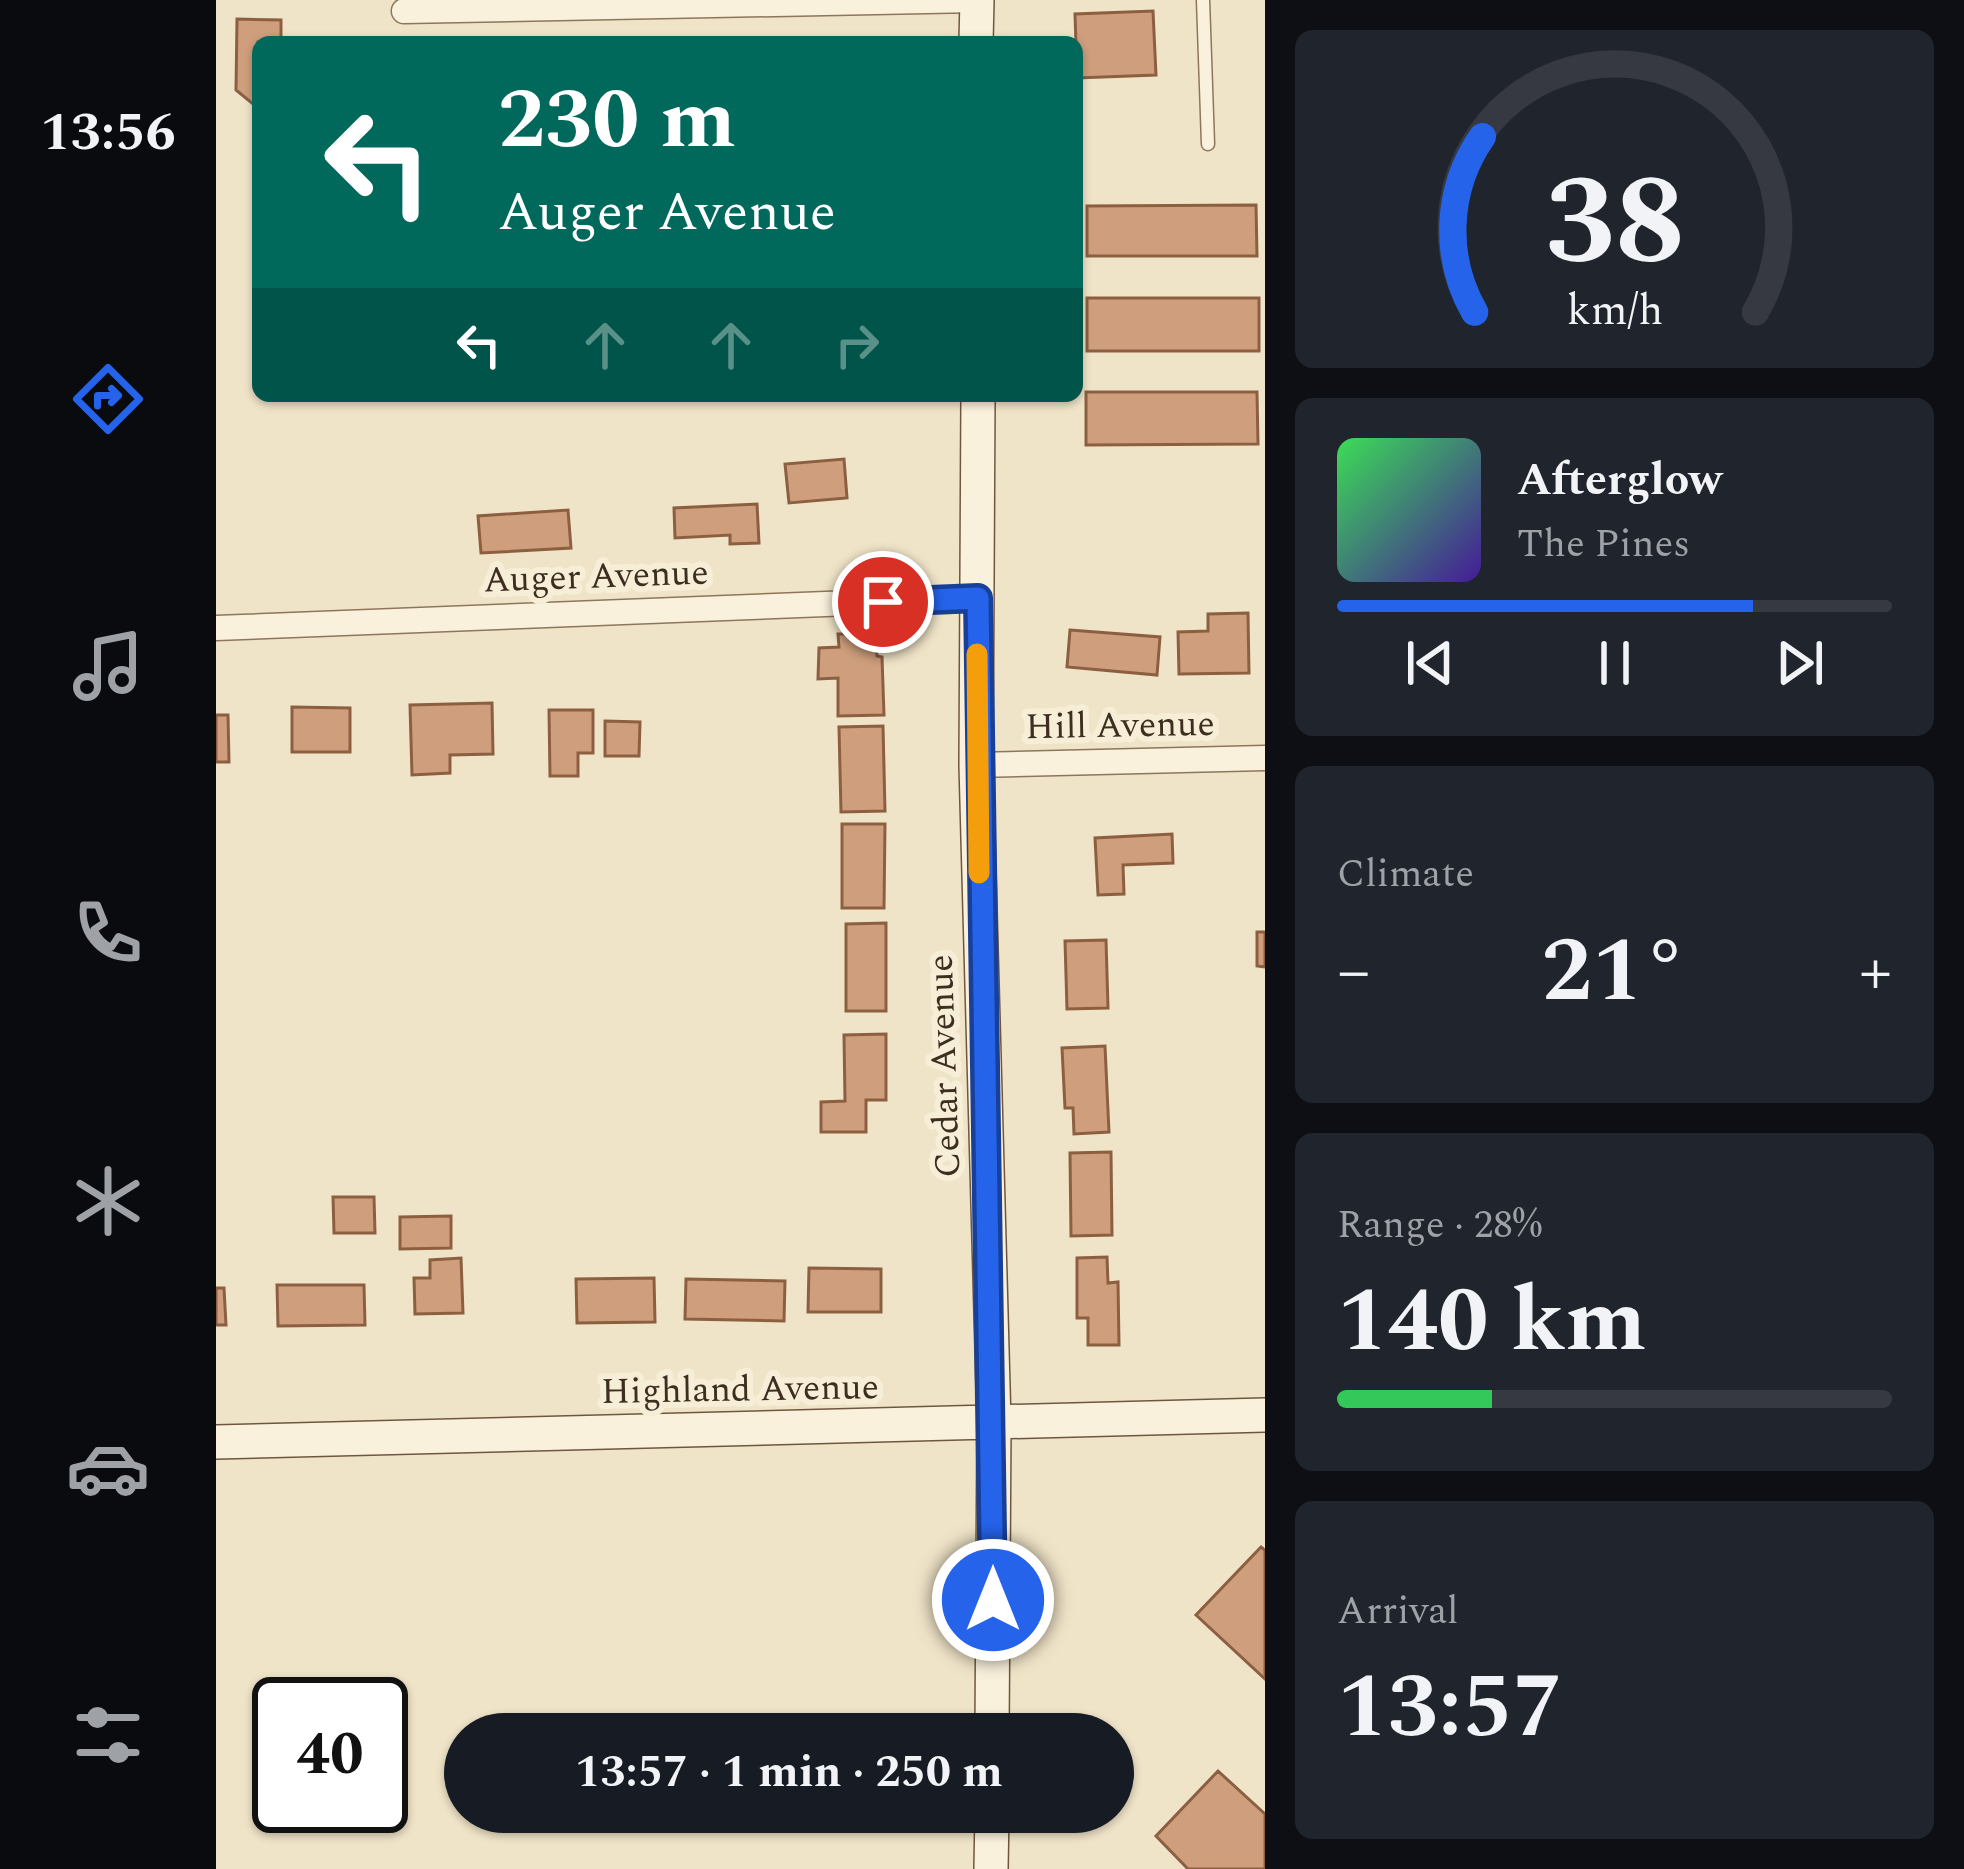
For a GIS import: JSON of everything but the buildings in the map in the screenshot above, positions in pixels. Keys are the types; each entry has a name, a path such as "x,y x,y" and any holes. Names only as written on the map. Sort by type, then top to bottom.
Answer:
{"street":[{"path":"404,11 976,0 976,36"},
{"name":"Cedar Avenue","path":"978,402 976,765 994,1423 992,1713"},
{"name":"Auger Avenue","path":"216,628 978,598"},
{"name":"Hill Avenue","path":"976,765 1265,758"},
{"name":"Highland Avenue","path":"216,1442 1265,1415"},
{"path":"991,1869 992,1833"}],"lane":[{"path":"1203,0 1208,144"}],"slow traffic":[{"path":"977,654 979,873"}],"route":[{"path":"883,602 978,598 976,765 994,1423 993,1600"}]}
